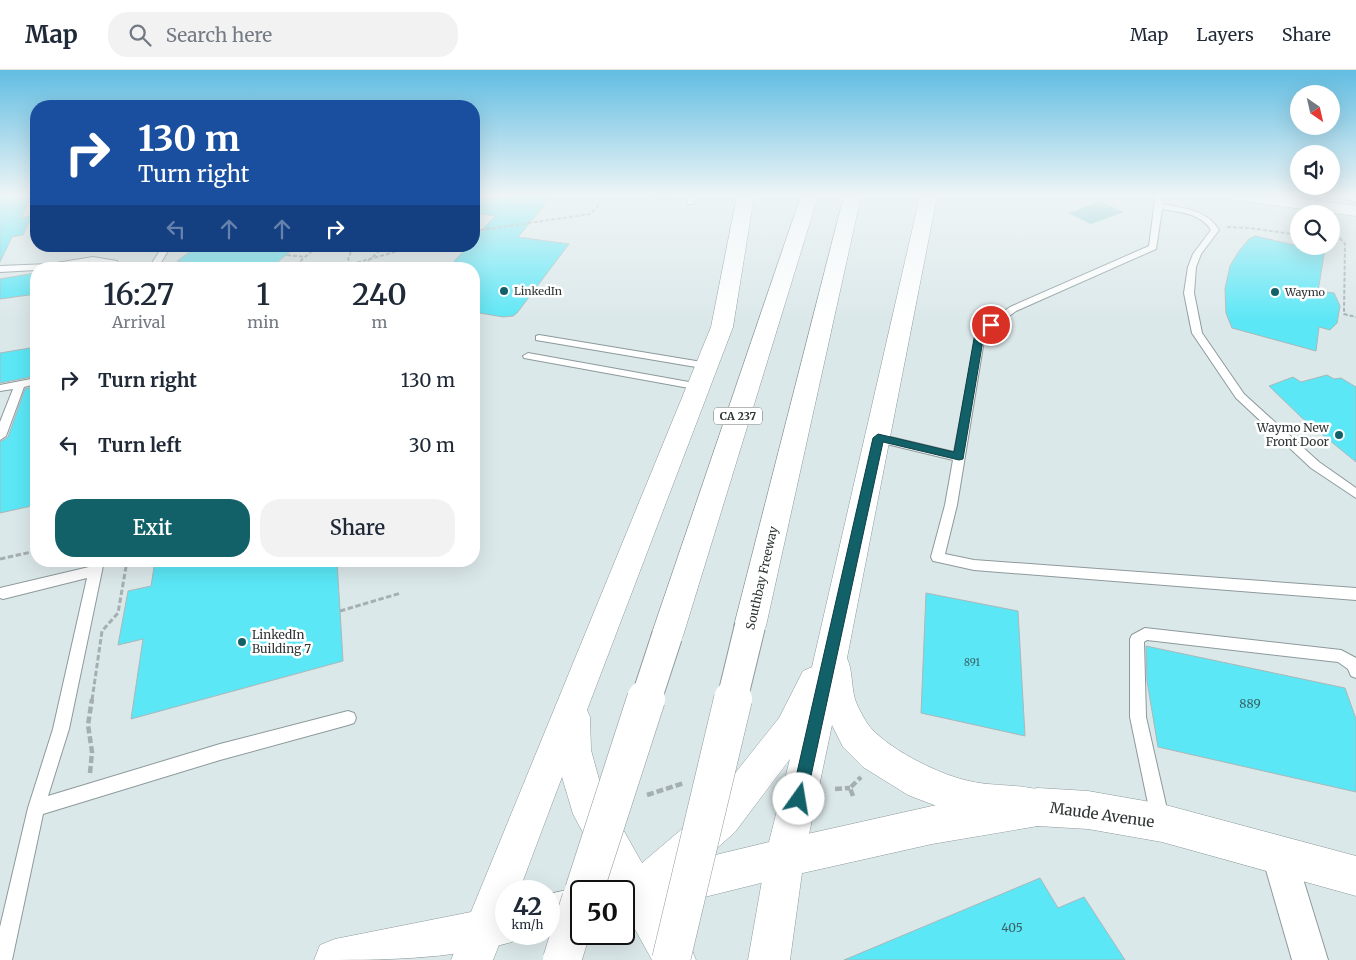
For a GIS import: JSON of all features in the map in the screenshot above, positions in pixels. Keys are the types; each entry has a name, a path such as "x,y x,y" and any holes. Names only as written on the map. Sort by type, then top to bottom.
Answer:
{"main road":[{"path":"335,960 487,938 574,702 722,327 738,238"},
{"name":"CA 237","path":"588,880 796,238"},
{"name":"Southbay Freeway","path":"671,960 843,238"},
{"path":"769,960 785,858 833,647 920,238"},
{"path":"833,647 838,701 855,735 876,754 921,782 965,799 1038,807"},
{"path":"635,892 722,819 791,729 833,647"},
{"path":"574,702 573,750 586,801 620,880"},
{"name":"Maude Avenue","path":"635,896 785,858 932,825 1038,807 1088,810 1162,824 1356,876"},
{"path":"635,907 675,960"},
{"path":"562,960 570,934"},
{"path":"562,960 579,945"}],"street":[{"path":"1279,856 1310,960"}],"lane":[{"path":"1154,238 1153,246 1013,309 980,333 951,505 938,557 974,565 1356,594"},
{"path":"1209,238 1197,254 1192,267 1189,293 1197,333 1240,396 1315,465 1356,494"},
{"path":"81,262 93,260 107,262"},
{"path":"0,269 30,268"},
{"path":"540,338 704,376"},
{"path":"528,356 704,376"},
{"path":"0,388 30,382"},
{"path":"0,436 20,384"},
{"path":"878,438 959,457"},
{"path":"3,593 93,567"},
{"path":"2,960 36,808 61,729 96,567"},
{"path":"1162,824 1138,716 1136,639 1145,634 1341,656 1354,665 1356,670"},
{"path":"36,808 220,752 348,718"}],"path":[{"path":"1340,240 1345,244 1344,314 1356,317"},
{"path":"299,262 311,252"},
{"path":"367,262 379,252"},
{"path":"358,262 395,252"},
{"path":"287,255 305,257"},
{"path":"0,559 30,552"},
{"path":"90,774 92,752 88,724 102,631 118,613 126,567"},
{"path":"340,611 401,594"},
{"path":"835,789 850,788 866,772"},
{"path":"637,798 691,780"},
{"path":"850,788 853,796"}],"building":[{"path":"0,238 12,238 0,262"},
{"name":"LinkedIn","path":"480,238 522,238 569,244 513,316 503,317 480,313 480,262 453,262 463,252 480,252"},
{"name":"Waymo","path":"1262,238 1290,244 1290,255 1324,255 1318,291 1334,293 1340,306 1337,323 1330,330 1319,327 1316,351 1232,328 1226,313 1225,289 1230,266 1249,239"},
{"path":"190,252 290,252 278,262 177,261"},
{"path":"30,274 30,295 0,299 0,279"},
{"path":"30,348 30,377 0,383 0,353"},
{"name":"Waymo New Front Door","path":"1327,375 1334,379 1341,378 1356,387 1356,462 1301,417 1269,386 1293,377 1301,382"},
{"path":"30,388 30,506 0,513 0,442 8,437 25,389"},
{"name":"LinkedIn Building 7","path":"154,567 337,567 343,661 131,719 143,639 118,645 128,591 151,586"},
{"path":"926,593 1018,611 1025,736 921,713"},
{"path":"1146,646 1345,688 1356,719 1356,792 1158,747 1147,681"},
{"path":"1040,878 1058,908 1084,897 1125,960 844,960"}],"place":[{"name":"LinkedIn","path":"504,291"},
{"name":"Waymo","path":"1275,292"},
{"name":"Waymo New Front Door","path":"1339,435"},
{"name":"LinkedIn Building 7","path":"242,642"}],"route":[{"path":"799,799 878,438 959,457 980,333 991,325"}]}
